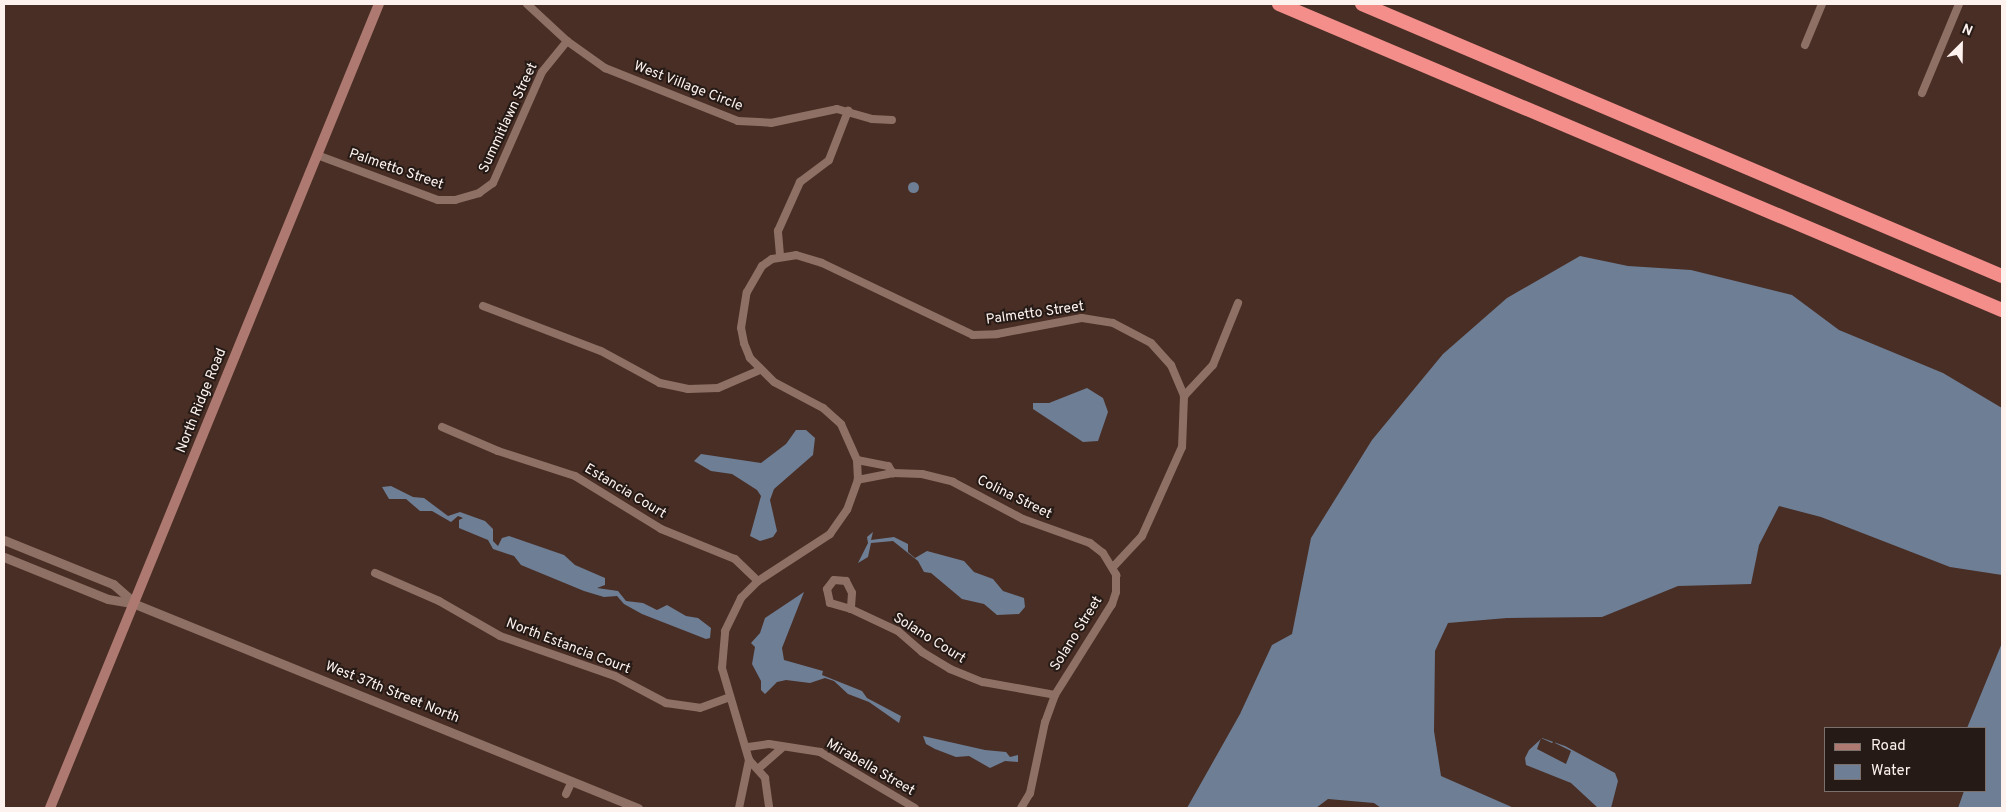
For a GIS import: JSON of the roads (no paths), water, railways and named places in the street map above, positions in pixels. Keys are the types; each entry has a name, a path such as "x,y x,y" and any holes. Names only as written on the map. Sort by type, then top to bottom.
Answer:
{"highway":[{"path":"1279,4 2002,310"},
{"path":"1362,4 2002,276"}],"main road":[{"name":"North Ridge Road","path":"50,808 379,4"}],"street":[{"name":"West Village Circle","path":"527,4 567,41 606,68 738,121 771,123 821,111 848,111 872,119 892,120"},
{"path":"1805,45 1822,4"},
{"path":"1922,93 1959,4"},
{"name":"Summitlawn Street","path":"467,197 479,194 493,183 542,72 567,41"},
{"path":"739,808 749,760 748,748 730,697 721,656 725,631 741,598 758,581 830,534 847,510 858,480 857,460 841,424 823,408 774,382 760,370 744,343 742,309 753,279 762,266 780,255 778,231 800,182 829,160 848,111"},
{"name":"Palmetto Street","path":"317,155 438,200 467,197"},
{"name":"Palmetto Street","path":"780,255 796,255 822,263 973,335 997,334 1082,318 1113,323 1141,335 1162,354 1178,378 1184,396"},
{"path":"1113,567 1133,549 1142,536 1182,447 1184,396 1213,364 1238,303"},
{"path":"483,306 601,351 660,383 688,389 718,388 760,370"},
{"name":"Estancia Court","path":"442,427 498,451 575,476 661,529 735,559 758,581"},
{"name":"Colina Street","path":"857,460 888,466 893,473"},
{"name":"Colina Street","path":"858,480 893,473 922,474 953,482 1023,519 1090,543 1103,552 1113,567"},
{"name":"West 37th Street North","path":"4,540 113,584 135,604"},
{"name":"West 37th Street North","path":"4,557 108,599 135,604 638,808"},
{"name":"Solano Street","path":"1021,808 1030,793 1044,722 1055,695 1112,604 1117,583 1113,567"},
{"name":"North Estancia Court","path":"375,573 439,601 500,636 615,676 666,703 700,708 730,697"},
{"name":"Solano Court","path":"851,609 898,632 922,652 971,678 1055,695"},
{"name":"Mirabella Street","path":"748,748 770,744 782,748 801,747 820,752 915,808"},
{"path":"759,768 782,748"},
{"path":"749,760 759,768 766,782 769,808"},
{"path":"566,794 572,781"}],"water":[{"path":"913,181 919,187 913,193 907,187"},
{"path":"1580,256 1628,266 1691,270 1792,295 1839,330 1943,373 2002,408 2002,575 1950,567 1821,517 1779,506 1759,545 1751,584 1678,586 1602,617 1507,618 1448,623 1435,651 1434,731 1441,776 1514,808 1381,808 1374,803 1328,799 1316,808 1187,808 1240,714 1272,645 1292,634 1311,538 1372,440 1443,354 1507,298"},
{"path":"1087,388 1103,398 1108,412 1098,441 1083,442 1033,409 1033,403 1049,403"},
{"path":"796,430 806,430 815,438 813,455 774,489 770,500 777,531 773,537 760,541 750,536 761,496 757,490 732,474 711,471 694,461 701,454 761,463 786,444"},
{"path":"391,486 413,497 424,498 448,516 460,512 485,521 493,529 493,541 498,546 502,538 509,536 564,555 575,565 605,578 605,585 597,588 618,591 626,601 643,603 657,610 667,605 686,616 698,618 711,628 710,638 706,639 642,614 624,604 617,596 604,597 584,591 521,565 514,556 493,549 488,540 459,528 459,520 463,518 458,516 451,522 432,511 420,511 406,499 389,499 382,487"},
{"path":"873,532 871,540 894,537 908,544 908,552 915,558 927,551 964,561 974,572 993,579 1003,591 1024,598 1025,607 1019,614 997,615 984,604 962,599 931,573 924,572 918,561 893,541 871,543 868,557 858,563 868,543 867,537"},
{"path":"804,592 782,648 784,660 823,671 822,675 862,691 867,698 901,716 899,723 869,702 848,694 834,681 825,678 810,683 786,680 777,682 765,694 761,690 761,681 752,664 755,647 751,643 760,633 765,618"},
{"path":"2002,643 2002,807 1958,808 1964,792 1986,792 1986,727 1967,727"},
{"path":"923,736 985,750 1006,752 1010,757 1018,755 1018,762 1005,761 990,768 969,756 956,757 935,749 926,744"},
{"path":"1542,738 1565,746 1615,773 1618,781 1611,808 1598,808 1571,783 1526,765 1525,758 1529,750"}]}
